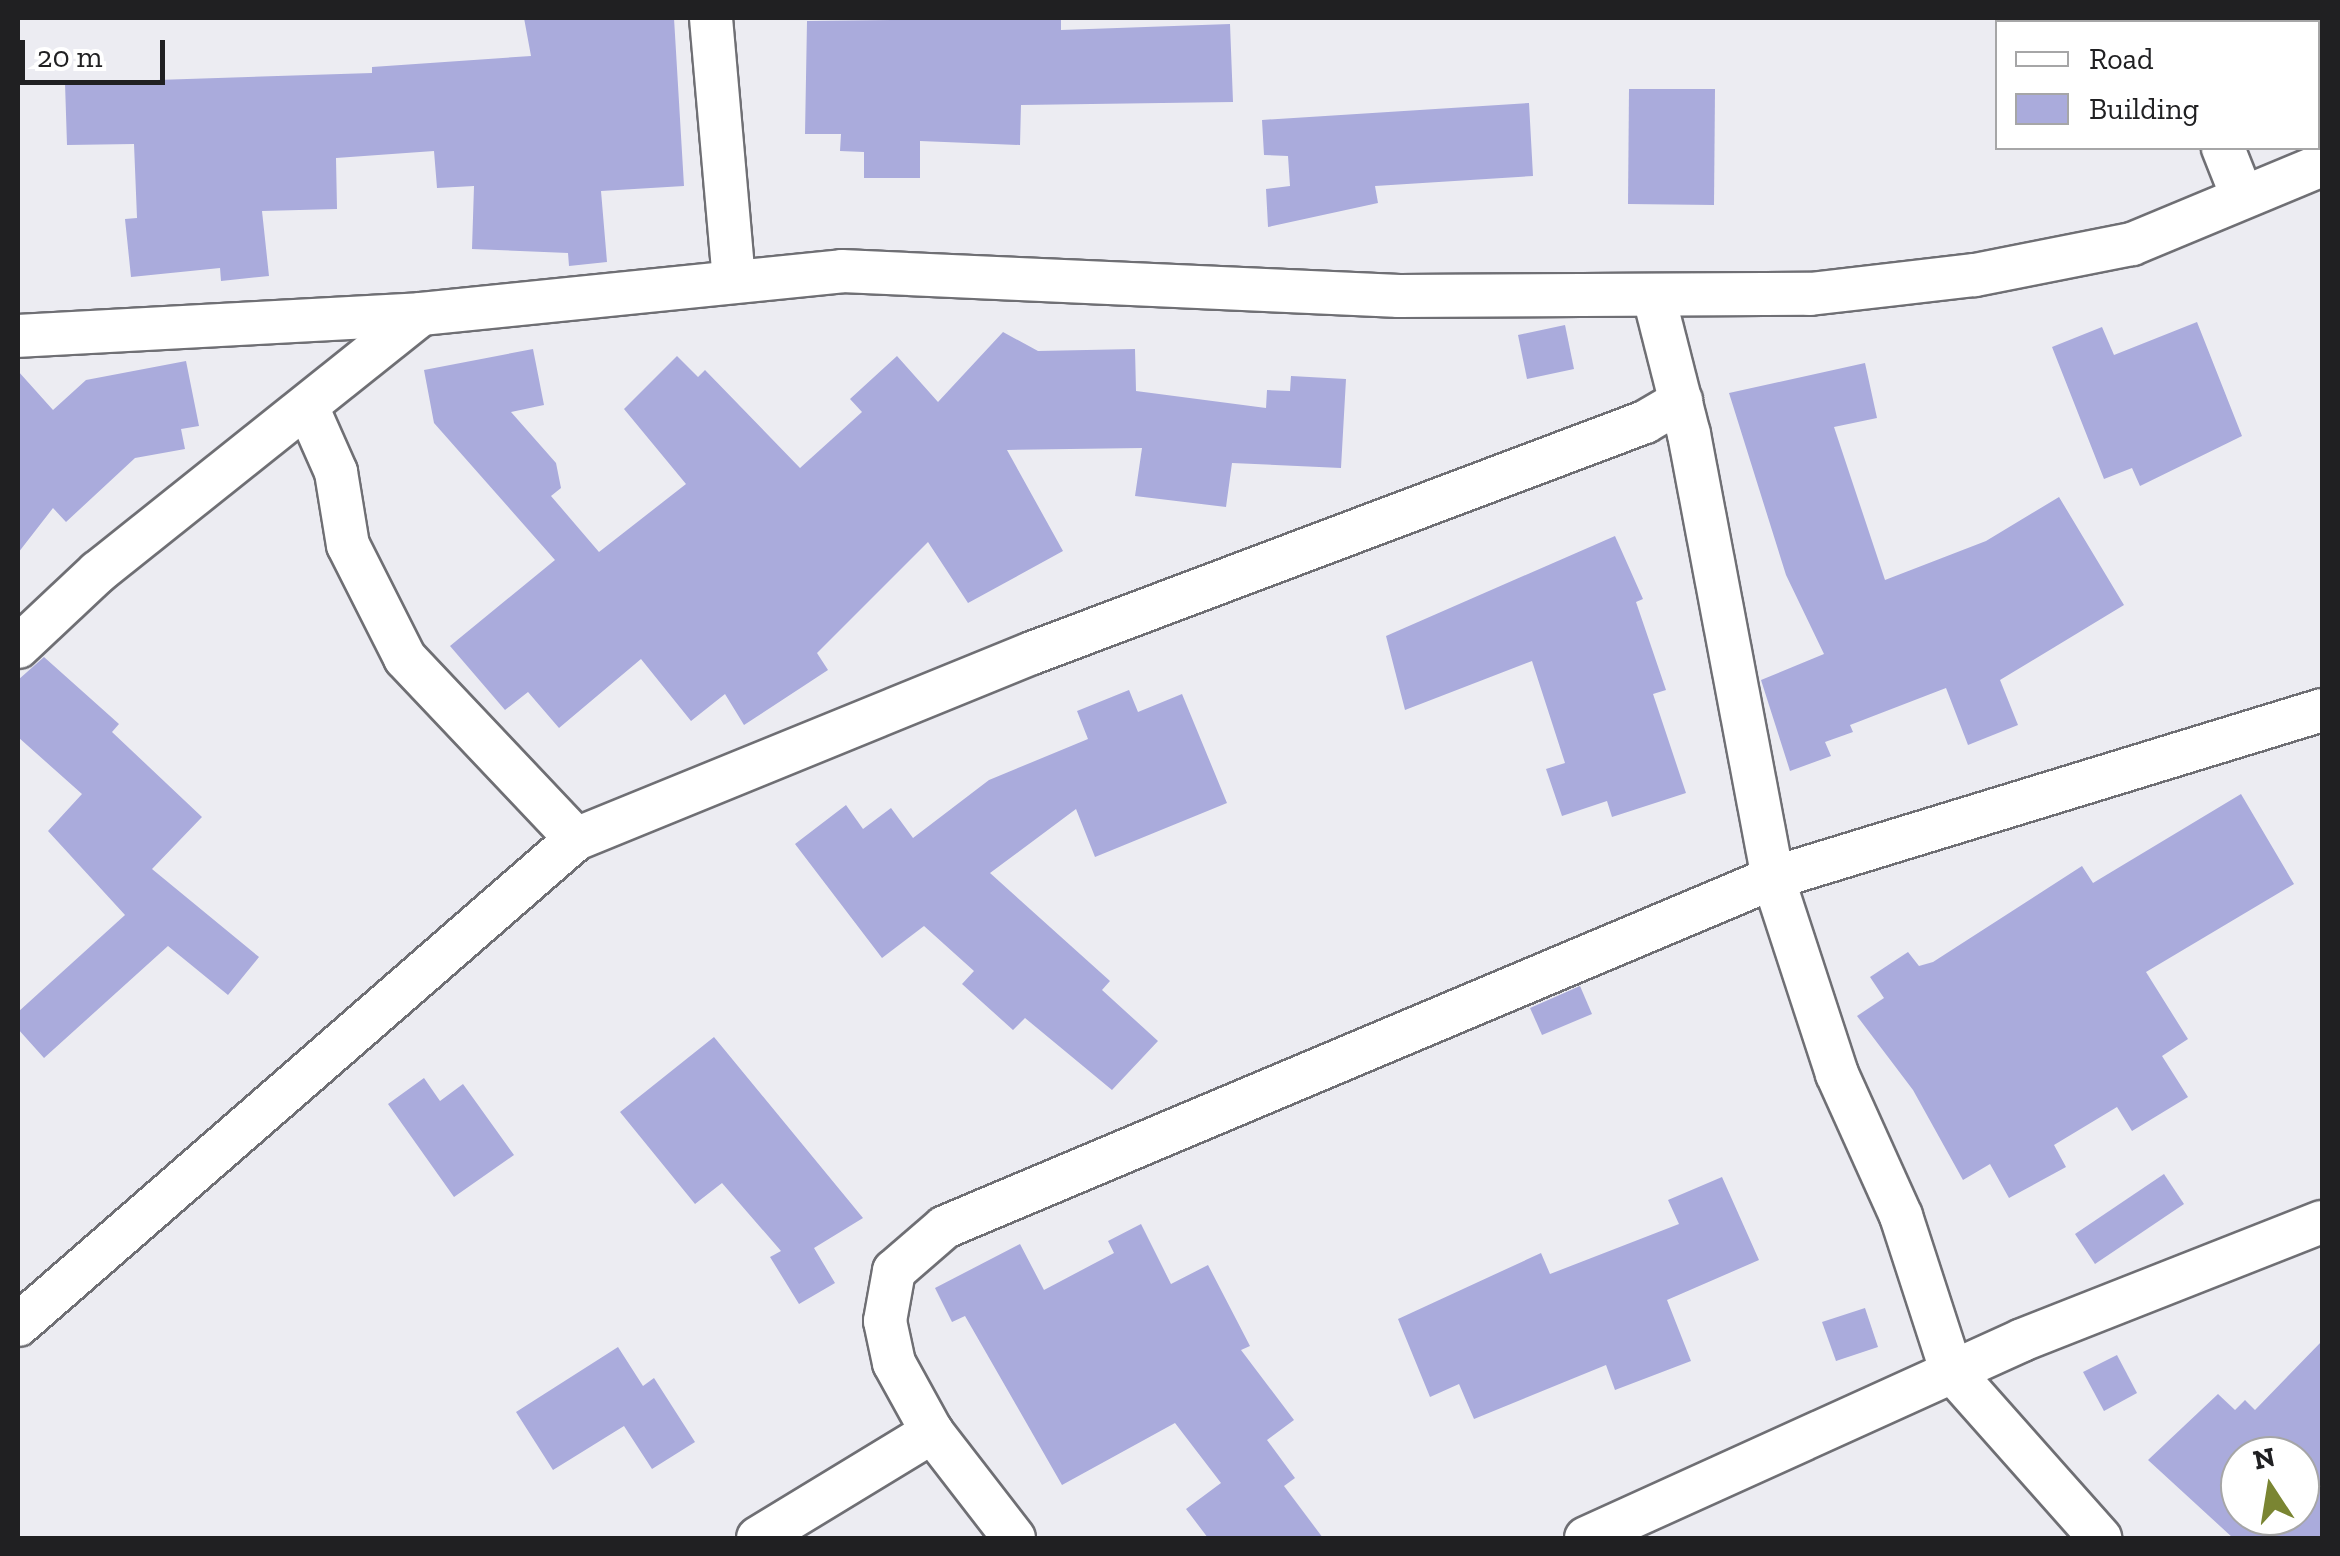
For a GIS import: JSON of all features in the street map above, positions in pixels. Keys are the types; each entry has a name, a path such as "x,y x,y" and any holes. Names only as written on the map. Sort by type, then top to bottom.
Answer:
{"street":[{"path":"711,18 734,281"},
{"path":"2224,150 2242,196"},
{"path":"18,336 421,314 842,272 1399,296 1810,294 1975,275 2132,244 2322,165"},
{"path":"1654,297 1680,401 1773,878 1837,1074 1900,1216 1952,1370 2100,1538"},
{"path":"18,648 98,572 309,411 421,314"},
{"path":"18,1325 576,838 1032,653 1645,422 1680,401"},
{"path":"309,411 336,472 348,545 405,658 576,838"},
{"path":"1014,1538 932,1432 894,1364 885,1321 894,1271 944,1228 1773,878 2322,710"},
{"path":"1586,1538 1952,1370 2322,1222"},
{"path":"758,1538 932,1432"}],"building":[{"path":"524,18 674,18 684,186 601,191 607,262 569,266 568,253 472,249 474,186 437,188 434,151 336,158 337,209 262,211 269,276 221,281 220,268 131,277 125,219 137,218 134,144 67,145 65,83 372,73 372,67 531,56"},
{"path":"1061,18 1061,30 1230,24 1233,102 1021,105 1020,145 920,141 920,178 864,178 864,152 840,151 841,134 805,134 807,21"},
{"path":"1629,89 1715,89 1714,205 1628,204"},
{"path":"1529,103 1533,176 1375,186 1378,203 1268,227 1266,189 1290,186 1288,156 1264,155 1262,120"},
{"path":"2197,322 2242,436 2140,486 2132,468 2104,479 2052,347 2102,327 2114,355"},
{"path":"1565,325 1574,369 1527,379 1518,335"},
{"path":"1003,332 1038,351 1135,349 1136,391 1266,408 1267,390 1290,391 1291,376 1346,379 1341,468 1232,463 1226,507 1135,496 1142,448 1007,450 1063,551 968,603 928,542 817,653 828,670 744,725 725,694 691,721 641,659 559,728 528,692 505,710 450,646 555,560 434,423 424,370 533,349 544,405 511,412 556,463 561,488 551,496 599,552 686,484 624,409 677,356 698,377 705,370 800,468 862,412 850,399 897,356 938,402"},
{"path":"186,361 199,426 181,429 185,449 135,458 66,522 53,508 18,553 18,371 53,410 86,380"},
{"path":"1865,363 1877,418 1834,427 1885,580 1986,541 2059,497 2124,605 2000,680 2018,725 1968,745 1946,688 1850,725 1853,732 1825,742 1831,756 1790,771 1761,680 1824,654 1786,575 1729,393"},
{"path":"1615,536 1643,599 1636,602 1666,690 1653,694 1686,793 1612,817 1607,801 1562,816 1546,769 1565,763 1532,661 1405,710 1386,636"},
{"path":"44,657 119,724 112,732 202,817 152,869 259,957 228,995 168,946 44,1058 18,1029 18,1012 125,915 48,831 82,794 18,737 18,680"},
{"path":"1129,690 1138,712 1182,694 1227,803 1095,857 1076,809 990,873 1110,981 1102,990 1158,1041 1112,1090 1025,1018 1013,1030 962,984 974,971 924,926 882,958 795,844 846,805 863,829 891,808 913,838 989,780 1088,739 1077,711"},
{"path":"2241,794 2294,884 2146,972 2188,1039 2162,1056 2188,1097 2132,1131 2117,1107 2054,1145 2066,1167 2009,1198 1990,1164 1963,1180 1913,1090 1857,1016 1884,998 1870,977 1908,952 1919,966 1933,962 2082,866 2093,883"},
{"path":"1580,986 1592,1014 1542,1035 1530,1008"},
{"path":"714,1037 863,1218 814,1248 835,1283 799,1304 770,1257 781,1251 722,1183 695,1204 620,1112"},
{"path":"424,1078 440,1101 463,1084 514,1155 454,1197 388,1104"},
{"path":"2164,1174 2184,1204 2095,1264 2075,1234"},
{"path":"1722,1177 1759,1260 1667,1300 1691,1361 1615,1390 1606,1365 1474,1419 1459,1384 1430,1397 1398,1319 1541,1253 1550,1274 1679,1224 1668,1200"},
{"path":"1141,1224 1171,1284 1208,1265 1250,1346 1241,1350 1294,1420 1267,1440 1295,1478 1284,1486 1323,1538 1208,1538 1186,1509 1221,1483 1175,1423 1062,1485 965,1316 952,1322 935,1288 1020,1244 1044,1290 1114,1253 1108,1241"},
{"path":"1865,1308 1878,1347 1836,1361 1822,1322"},
{"path":"2322,1341 2322,1538 2231,1536 2320,1536 2320,1436 2220,1436 2220,1526 2148,1460 2218,1394 2235,1410 2245,1400 2255,1410"},
{"path":"618,1347 643,1386 654,1378 695,1442 652,1469 624,1426 553,1470 516,1412"},
{"path":"2117,1355 2137,1393 2104,1411 2083,1372"}]}
